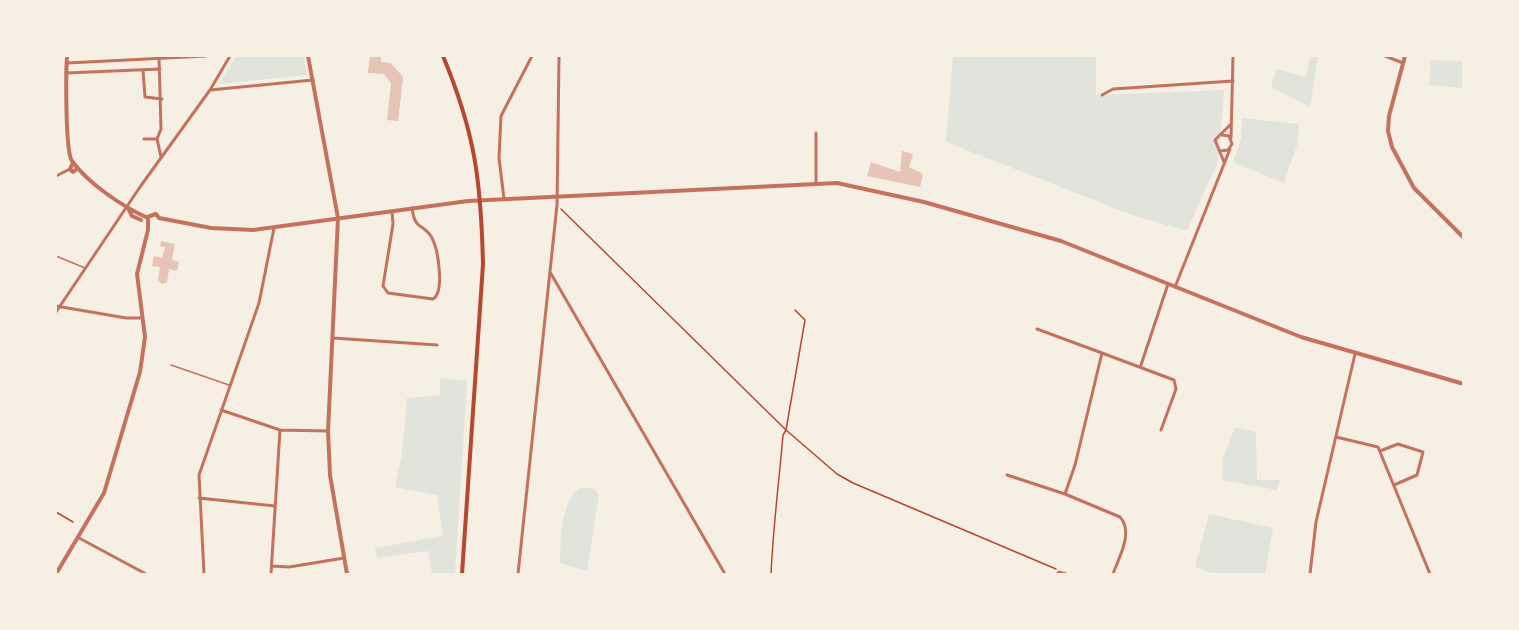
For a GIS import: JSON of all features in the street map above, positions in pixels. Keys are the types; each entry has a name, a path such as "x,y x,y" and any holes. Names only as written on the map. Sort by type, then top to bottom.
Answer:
{"main road":[{"path":"443,56 469,125 478,164 482,214 483,264 462,574"}],"street":[{"path":"56,176 69,170 73,163 69,149 67,56"},
{"path":"67,63 206,56"},
{"path":"56,312 57,307 210,90 230,56"},
{"path":"308,56 338,218 328,431 330,475 347,574"},
{"path":"501,199 500,123 503,110 532,56"},
{"path":"518,574 557,205 559,56"},
{"path":"1175,287 1230,149 1233,56"},
{"path":"1385,56 1403,63"},
{"path":"1405,56 1389,116 1388,131 1392,147 1414,188 1464,238"},
{"path":"160,57 161,129 157,139 161,158"},
{"path":"66,73 160,69"},
{"path":"143,70 145,98 162,99"},
{"path":"210,90 313,80"},
{"path":"1102,95 1113,89 1233,81"},
{"path":"1224,163 1215,143 1229,129 1232,122"},
{"path":"816,133 816,183"},
{"path":"1221,135 1231,138"},
{"path":"144,139 157,139"},
{"path":"1219,150 1230,149"},
{"path":"73,163 78,165 77,169 128,208 132,216 145,220"},
{"path":"69,170 73,172 77,169"},
{"path":"56,574 104,493 133,398 143,357 145,336 137,281 146,234 145,220 151,214 159,218 227,230 274,228 468,201 816,183 870,189 1061,241 1269,326 1355,354 1464,384"},
{"path":"392,211 393,224 384,286 388,293 433,299 438,296 441,287 433,239 414,221 412,208"},
{"path":"204,574 199,476 259,303 274,228"},
{"path":"550,272 725,574"},
{"path":"1141,365 1168,284"},
{"path":"57,307 126,318 141,318"},
{"path":"1037,329 1141,365 1169,378 1176,384 1161,430"},
{"path":"331,338 437,345"},
{"path":"1065,494 1075,465 1102,352"},
{"path":"1310,574 1316,522 1355,354"},
{"path":"221,410 280,430 328,431"},
{"path":"272,574 280,430"},
{"path":"1335,436 1378,447 1430,574"},
{"path":"1380,451 1398,444 1423,452 1417,475 1394,485"},
{"path":"1006,475 1065,494 1120,517 1126,524 1127,533 1113,574"},
{"path":"199,498 275,506"},
{"path":"79,538 146,574"},
{"path":"272,567 289,567 344,558"},
{"path":"1058,573 1066,574"}],"lane":[{"path":"56,256 86,268"},
{"path":"171,365 230,385"}],"path":[{"path":"557,205 786,430 837,474 1058,573"},
{"path":"771,574 773,525 777,509 783,435 786,430 805,320 795,310"},
{"path":"56,512 73,522"}],"shaded area":[{"path":"236,56 304,56 307,75 219,84"},
{"path":"953,56 1096,56 1096,95 1224,90 1218,161 1187,231 1132,215 946,142"},
{"path":"1310,56 1318,56 1310,107 1271,87 1276,69 1306,77"},
{"path":"1431,60 1463,61 1463,88 1429,85"},
{"path":"1242,118 1299,124 1298,142 1284,183 1233,162 1241,139"},
{"path":"440,378 467,381 455,574 432,574 428,551 377,558 375,548 443,536 437,495 395,487 402,454 407,398 440,395"},
{"path":"1235,427 1256,432 1257,480 1280,480 1277,490 1222,480 1223,458"},
{"path":"583,487 594,489 599,494 587,571 560,563 566,509 575,492"},
{"path":"1209,514 1273,528 1265,574 1213,574 1195,567"}],"building":[{"path":"370,56 381,56 381,62 391,63 403,77 398,121 387,120 391,83 384,74 368,73"},
{"path":"902,151 913,154 909,167 923,174 920,187 867,176 871,162 900,172"},
{"path":"161,241 175,244 172,260 179,262 177,271 169,269 167,282 162,284 158,280 160,267 152,266 154,256 162,258 165,247 160,246"}]}
